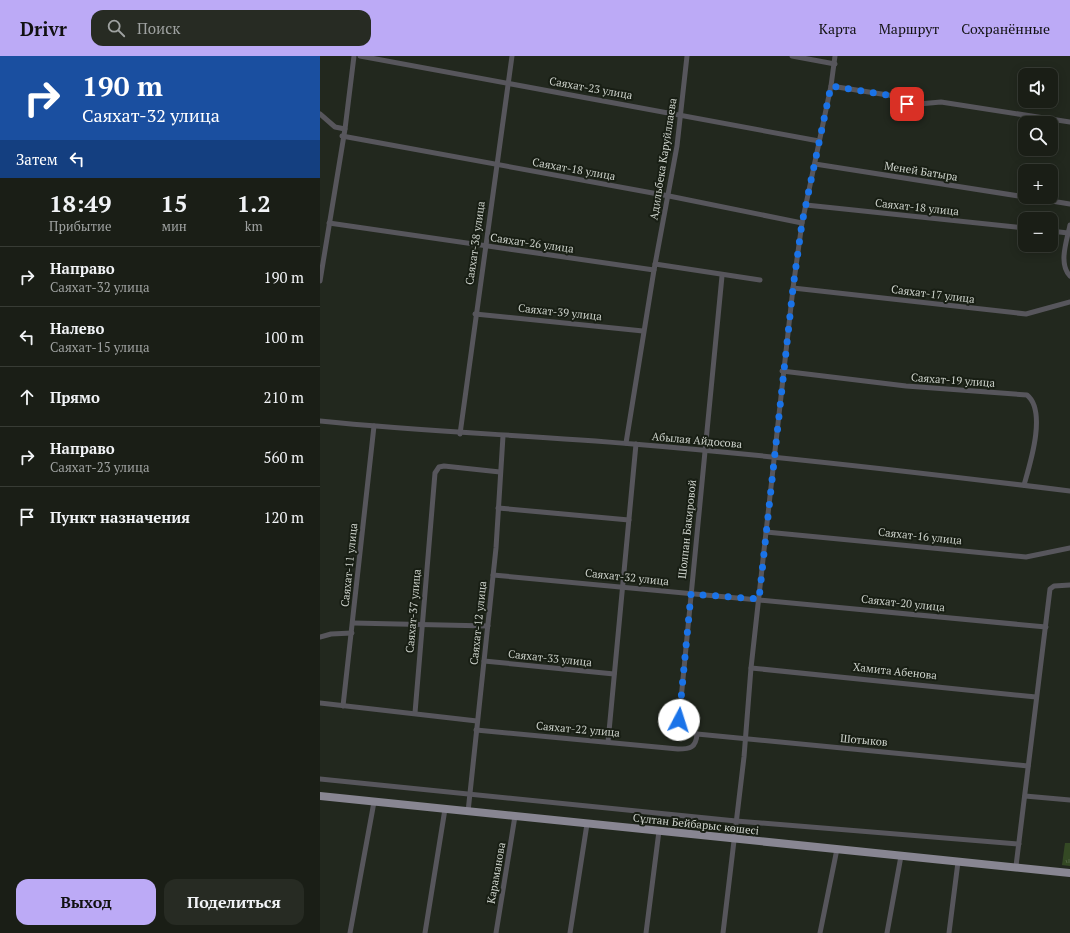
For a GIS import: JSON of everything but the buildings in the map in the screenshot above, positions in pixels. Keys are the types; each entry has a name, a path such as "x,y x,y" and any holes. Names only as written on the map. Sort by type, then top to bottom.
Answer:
{"main road":[{"name":"Сұлтан Бейбарыс көшесі","path":"320,796 958,862 1016,866 1070,873"}],"street":[{"path":"320,281 342,136 345,129 354,56"},
{"name":"Саяхат-23 улица","path":"360,56 819,141"},
{"name":"Саяхат-38 улица","path":"460,434 484,246 512,56"},
{"name":"Адильбека Каруйллаева","path":"655,264 669,196 681,116 687,56"},
{"path":"792,56 835,64"},
{"path":"723,933 733,838 746,740 751,668 782,371 802,223 831,86 835,56"},
{"path":"831,86 894,96 907,104 941,102 1070,122"},
{"path":"320,114 335,127 345,129"},
{"name":"Саяхат-18 улица","path":"342,136 669,196 802,223"},
{"name":"Меней Батыра","path":"815,164 1018,196"},
{"name":"Меней Батыра","path":"1058,202 1070,204"},
{"name":"Саяхат-18 улица","path":"806,205 1018,227"},
{"name":"Саяхат-26 улица","path":"329,223 654,270"},
{"path":"1070,225 1064,259 1067,273 1070,276"},
{"path":"1058,232 1068,233"},
{"path":"626,443 655,264 722,276 760,280"},
{"name":"Шолпан Бакировой","path":"697,734 682,729 679,720 722,276"},
{"name":"Саяхат-17 улица","path":"793,288 1026,314 1070,302"},
{"name":"Саяхат-39 улица","path":"475,314 643,331"},
{"name":"Саяхат-19 улица","path":"782,371 906,386 1027,395 1033,400 1036,409 1034,448 1024,485"},
{"name":"Абылая Айдосова","path":"320,421 460,434 626,443 774,457 1070,491"},
{"name":"Саяхат-11 улица","path":"343,706 374,426"},
{"name":"Саяхат-12 улица","path":"468,812 493,575 503,436"},
{"path":"608,742 636,444"},
{"name":"Саяхат-37 улица","path":"415,713 436,473 439,467 444,466 500,472"},
{"path":"498,508 629,520"},
{"name":"Саяхат-16 улица","path":"766,532 1026,557 1070,548"},
{"name":"Саяхат-32 улица","path":"493,575 759,599"},
{"path":"1016,866 1050,589 1054,586 1070,585"},
{"name":"Саяхат-20 улица","path":"759,599 1046,627"},
{"path":"353,622 488,626"},
{"path":"320,637 331,634 352,633"},
{"name":"Саяхат-33 улица","path":"484,661 614,674"},
{"name":"Хамита Абенова","path":"751,668 1036,697"},
{"path":"320,703 477,721"},
{"name":"Саяхат-22 улица","path":"476,730 678,749 689,749 694,747 697,741 697,734"},
{"name":"Шотыков","path":"697,734 746,740 1028,766"},
{"path":"320,779 736,821 1019,844"},
{"path":"1025,796 1070,800"},
{"path":"350,933 374,802"},
{"path":"425,933 445,809"},
{"name":"Караманова","path":"496,933 515,816"},
{"path":"570,933 587,824"},
{"path":"646,933 659,831"},
{"path":"820,933 837,849"},
{"path":"887,933 901,856"},
{"path":"949,933 958,862"}],"green space":[{"path":"1065,843 1070,843 1070,866 1062,865"}],"route":[{"path":"679,720 691,594 759,599 782,371 802,223 831,86 894,96 907,104"}]}
